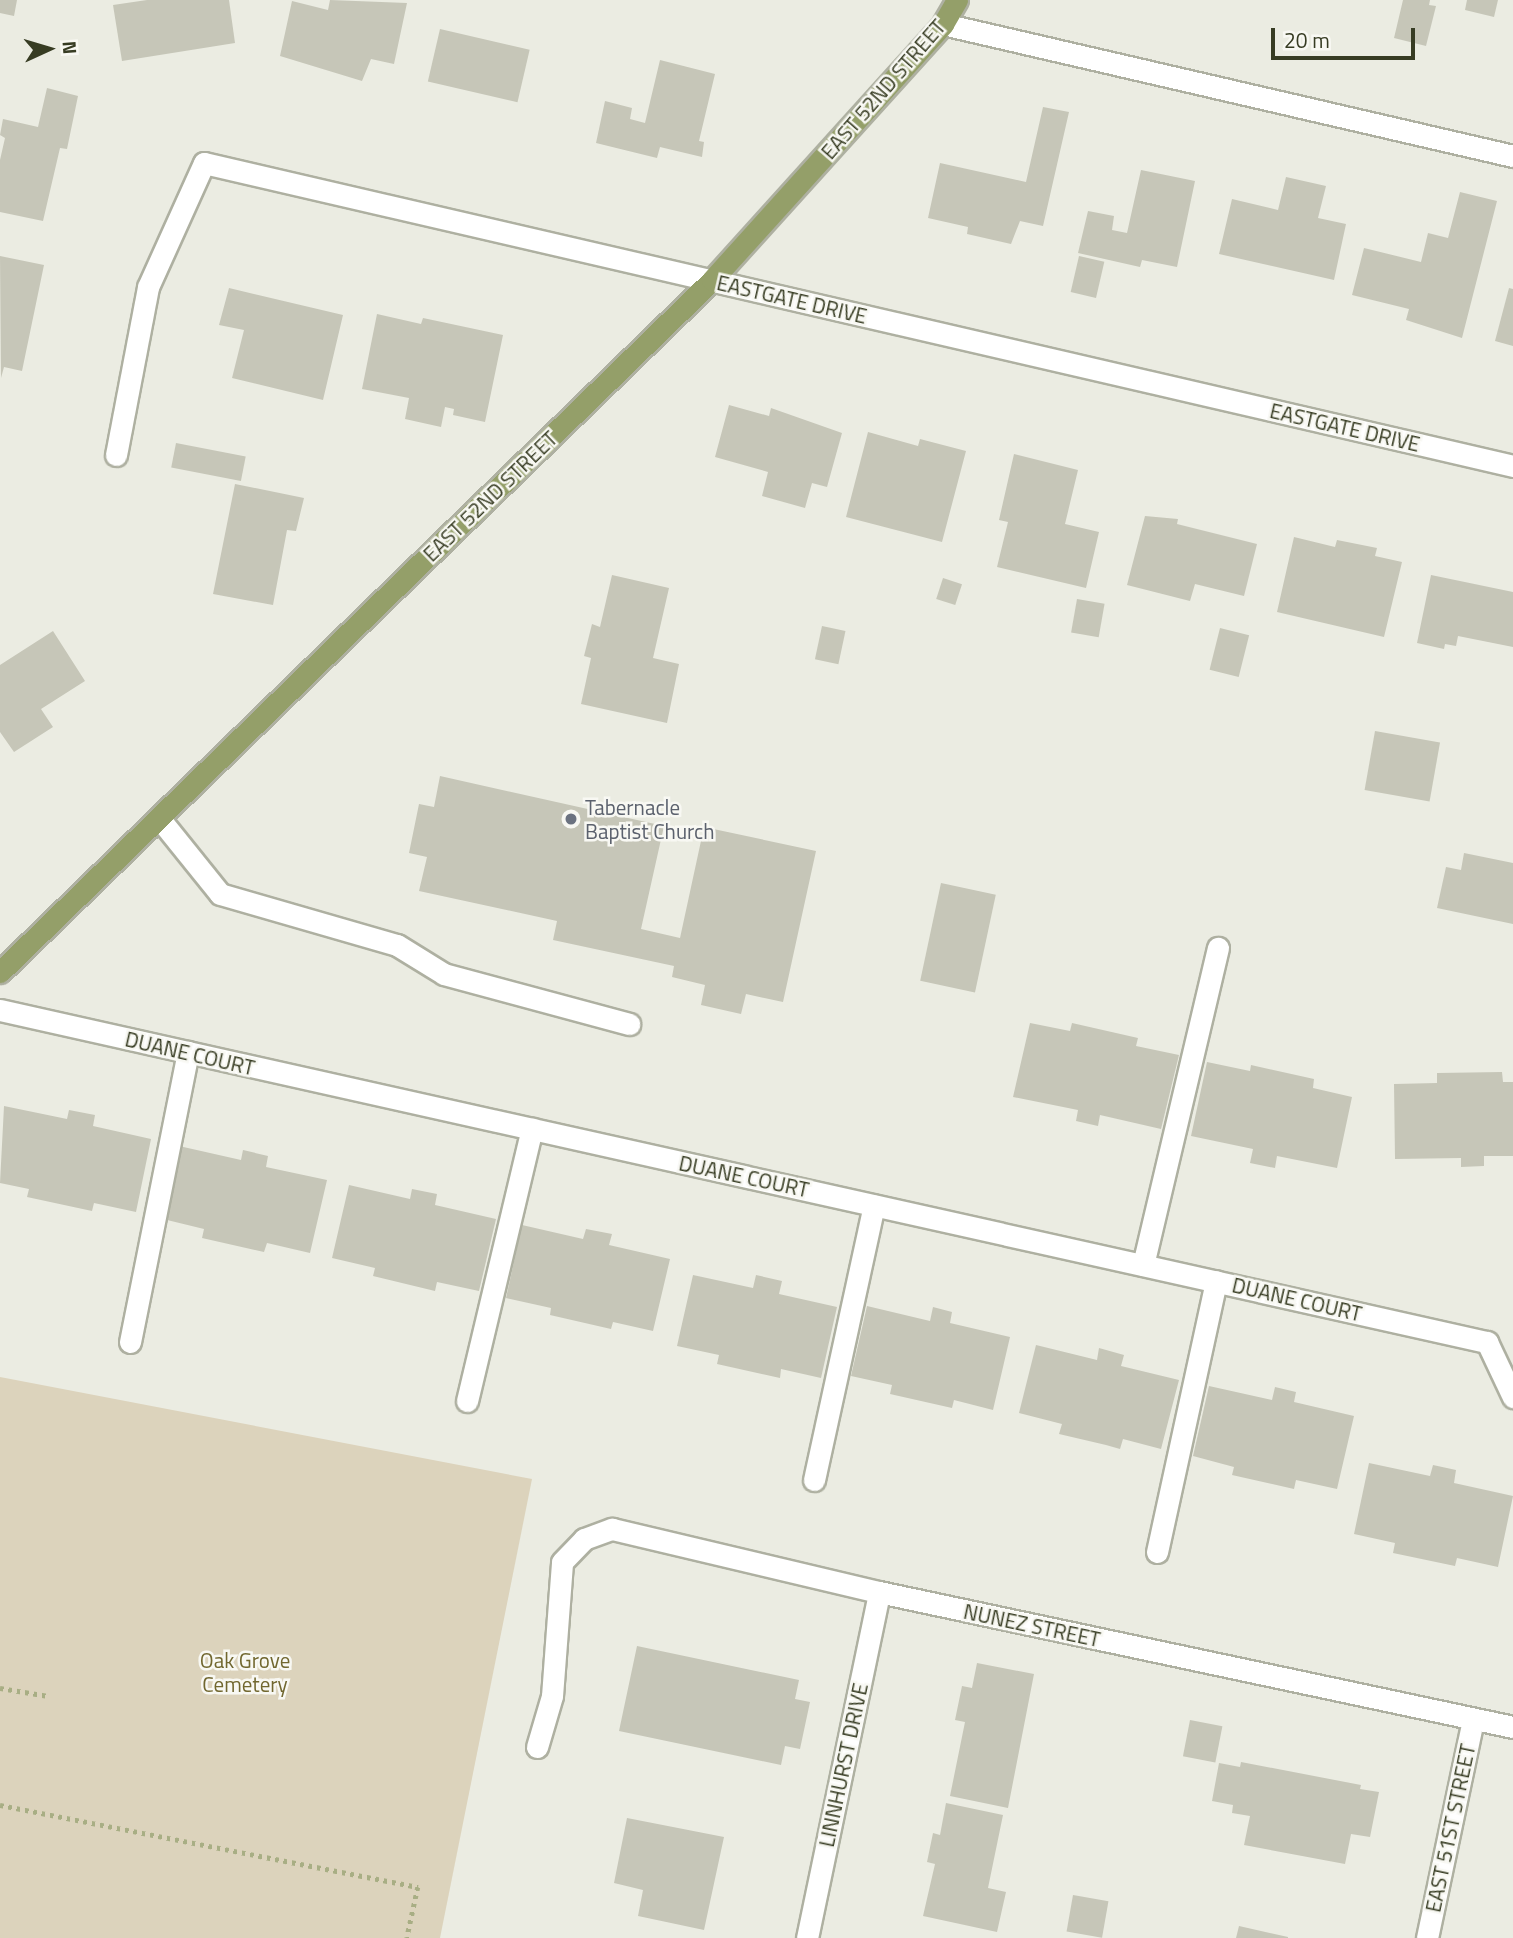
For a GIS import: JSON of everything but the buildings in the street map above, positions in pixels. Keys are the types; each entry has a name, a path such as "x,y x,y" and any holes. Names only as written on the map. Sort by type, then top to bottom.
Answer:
{"main road":[{"name":"EAST 52ND STREET","path":"0,972 712,280 943,24 957,0"}],"street":[{"path":"943,24 1513,156"},
{"name":"EASTGATE DRIVE","path":"116,455 148,288 204,163 1513,466"},
{"path":"159,818 220,894 397,945 444,974 629,1024"},
{"path":"1143,1265 1218,948"},
{"name":"DUANE COURT","path":"0,1010 1487,1342 1513,1397"},
{"path":"130,1342 188,1052"},
{"path":"467,1401 532,1129"},
{"path":"814,1480 874,1205"},
{"path":"1157,1552 1216,1281"},
{"name":"NUNEZ STREET","path":"537,1747 552,1696 562,1562 584,1539 611,1529 879,1592 1513,1727"},
{"name":"LINNHURST DRIVE","path":"807,1938 879,1592"},
{"name":"EAST 51ST STREET","path":"1427,1938 1473,1719"}],"path":[{"path":"0,1688 48,1696"},
{"path":"0,1805 418,1887 407,1938"}],"green space":[{"name":"Oak Grove Cemetery","path":"0,1377 532,1479 440,1938 0,1938"}],"place":[{"name":"Tabernacle Baptist Church","path":"571,819"}]}
